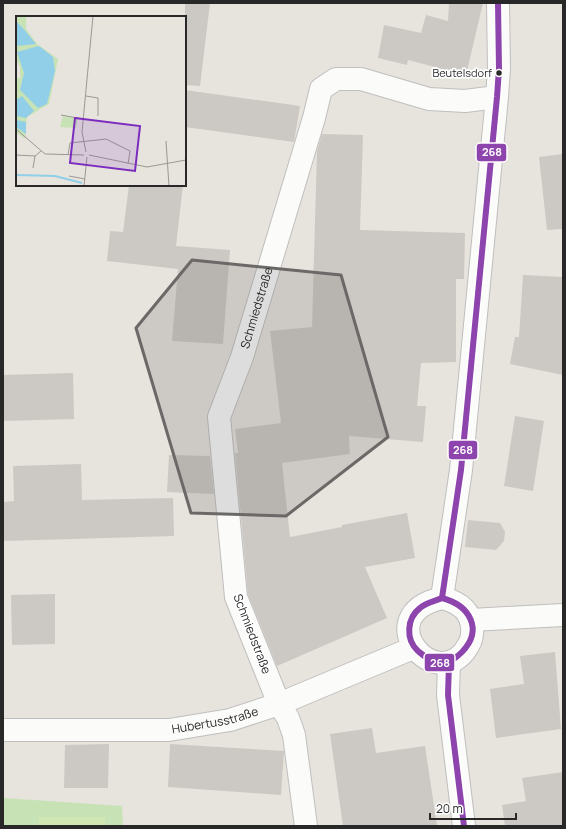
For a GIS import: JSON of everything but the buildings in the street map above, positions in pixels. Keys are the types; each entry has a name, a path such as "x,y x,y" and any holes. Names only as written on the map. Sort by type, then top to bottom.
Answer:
{"street":[{"path":"442,598 461,470 497,96 499,69 498,3"},
{"name":"Schmiedstraße","path":"306,826 294,735 288,718 279,704 236,597 218,417 242,357 314,118 321,89 336,79 361,79 429,99 465,100 497,96"},
{"path":"442,598 454,602 464,609 471,620 472,633 469,646 460,656 449,663 435,662 423,657 413,648 409,635 409,624 414,613 422,605 432,600 442,598"},
{"path":"471,620 563,615"},
{"name":"Hubertusstraße","path":"3,730 169,730 230,720 279,704 413,648"},
{"path":"449,663 448,695 464,826"}],"highlighted area":[{"path":"192,260 341,275 388,437 286,516 191,513 136,328"}],"green space":[{"path":"3,798 122,806 123,826 3,826"},
{"path":"39,817 105,817 105,826 39,826"}],"transit line":[{"name":"268","path":"442,598 461,470 497,97 499,69 498,3"},
{"name":"268","path":"442,598 452,601 466,612 470,619 472,635 469,643 458,656 448,662 438,663 431,661 418,651 411,641 409,629 412,617 422,606 442,598"},
{"name":"268","path":"449,663 448,695 464,826"}],"place":[{"name":"Beutelsdorf","path":"499,73"}]}
